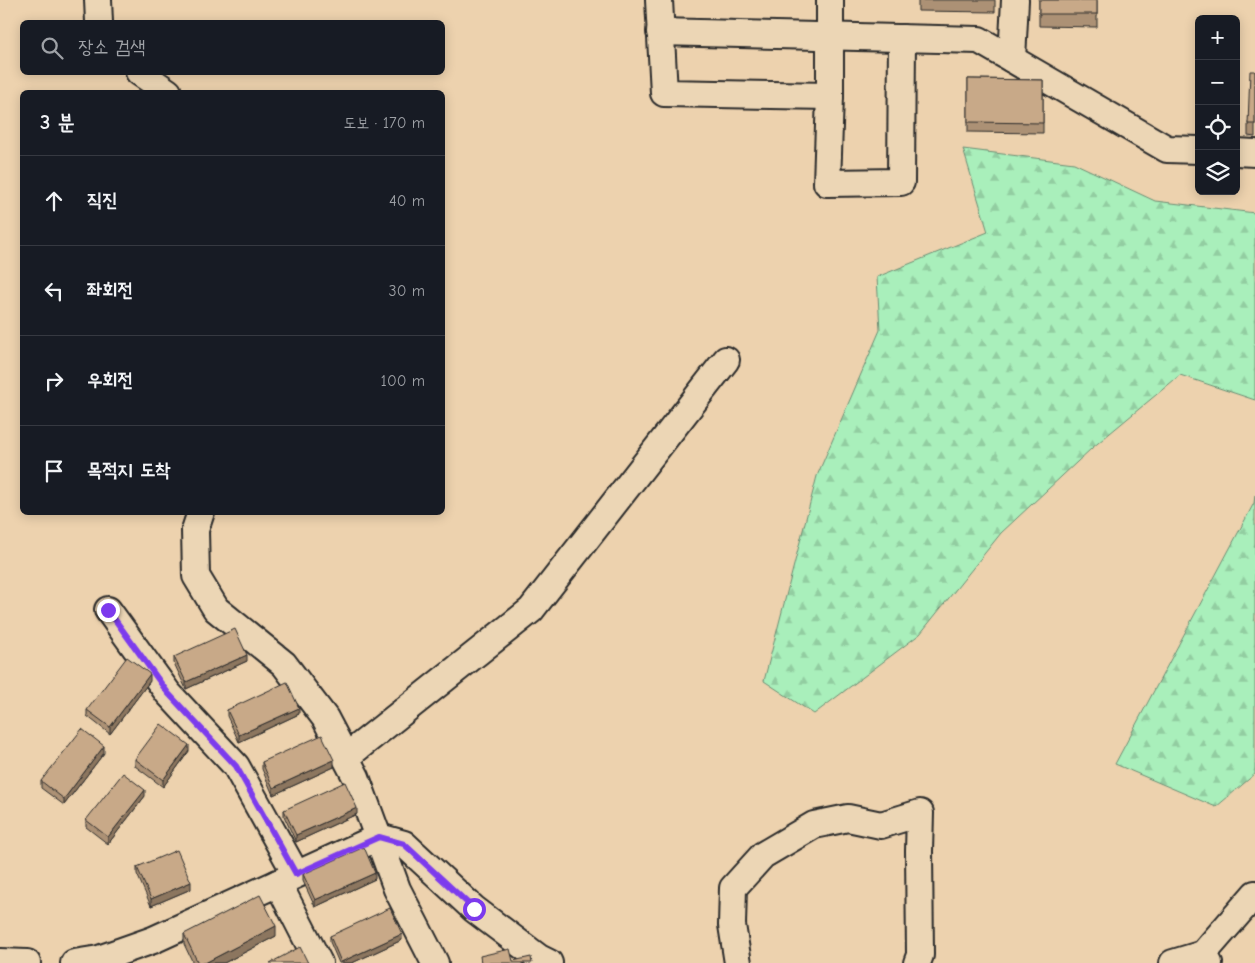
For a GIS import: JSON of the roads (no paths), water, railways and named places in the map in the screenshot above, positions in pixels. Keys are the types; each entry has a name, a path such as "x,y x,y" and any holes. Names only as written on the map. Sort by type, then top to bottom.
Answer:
{"street":[{"path":"98,0 99,20"},
{"path":"659,0 664,93 830,96"},
{"path":"830,0 830,96 827,183 901,182 902,38"},
{"path":"1012,59 1015,0"},
{"path":"660,32 979,40 1167,149 1195,150"},
{"path":"143,75 165,90"},
{"path":"1240,152 1255,153"},
{"path":"346,757 530,610 726,360"},
{"path":"200,515 195,530 196,576 216,609 284,664 325,718 356,777 397,889 435,963"},
{"path":"108,610 168,693 236,766 287,879 319,963"},
{"path":"738,963 732,924 733,888 763,855 814,824 848,818 881,824 920,814 920,955 917,963"},
{"path":"74,963 100,959 153,940 379,837 404,844 474,909 538,958 549,963"},
{"path":"1173,963 1206,959 1255,894"},
{"path":"0,962 27,963"}]}
